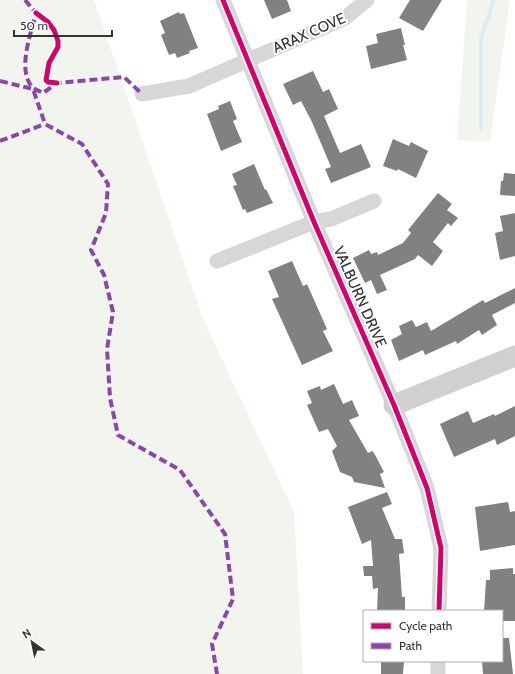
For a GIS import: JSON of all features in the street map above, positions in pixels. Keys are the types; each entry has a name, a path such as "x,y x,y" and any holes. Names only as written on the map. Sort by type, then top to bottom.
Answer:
{"street":[{"name":"VALBURN DRIVE","path":"223,0 314,222 394,405 428,488 441,548 440,610"},
{"name":"ARAX COVE","path":"142,94 189,86 345,18 367,0"},
{"path":"217,261 314,222 331,219 374,201"},
{"path":"394,405 515,356"},
{"path":"438,662 438,674"}],"shaded area":[{"path":"0,0 94,0 203,319 294,512 303,674 0,674"},
{"path":"467,0 510,0 490,142 457,140"}],"building":[{"path":"264,0 287,0 291,11 272,19"},
{"path":"410,0 442,0 423,31 399,18"},
{"path":"179,12 180,14 184,13 198,48 177,58 175,53 169,55 161,35 165,33 160,21"},
{"path":"401,28 407,60 371,69 366,46 378,43 376,34"},
{"path":"313,71 323,92 329,89 338,109 324,116 340,153 361,144 371,167 331,183 325,169 331,167 312,122 301,101 293,105 283,84"},
{"path":"230,101 237,119 233,121 242,142 221,151 207,114 219,109 218,106"},
{"path":"393,139 409,146 411,142 428,151 416,178 398,169 397,171 383,166"},
{"path":"254,164 265,190 266,189 273,203 247,213 245,209 243,210 233,186 237,185 232,174"},
{"path":"504,173 515,174 515,196 500,195 501,181 503,181"},
{"path":"438,193 452,204 447,210 458,218 451,226 448,223 433,242 443,251 432,266 418,255 415,259 380,275 387,290 377,294 371,280 365,283 353,258 369,250 371,254 377,252 378,255 403,243 411,233 408,230"},
{"path":"515,213 515,256 500,260 495,233 503,231 500,216"},
{"path":"292,261 303,286 307,284 327,329 323,331 333,351 302,365 272,299 279,297 268,271"},
{"path":"515,288 515,303 492,315 497,325 482,335 479,330 457,344 456,341 425,355 423,350 399,361 391,340 402,334 399,326 412,320 416,327 427,322 431,331 483,300 485,303"},
{"path":"334,384 343,404 352,400 359,416 349,420 368,453 372,451 374,453 384,472 380,474 385,488 354,482 352,477 340,472 332,451 337,446 328,429 319,432 307,405 312,403 307,391 320,386 321,390"},
{"path":"515,406 515,436 497,445 495,439 454,457 440,424 468,411 473,423 494,414 495,416"},
{"path":"387,492 392,504 382,508 395,539 402,539 404,553 399,554 402,597 405,597 405,610 377,610 378,588 373,589 372,576 364,576 363,566 373,566 371,540 362,544 348,507"},
{"path":"508,502 510,512 515,511 515,545 480,551 475,507"},
{"path":"513,568 513,574 515,574 515,621 503,621 503,610 484,610 486,580 490,580 490,570"},
{"path":"503,638 509,638 513,674 483,674 482,662 503,662"},
{"path":"381,662 404,662 403,674 381,674"}],"waterway":[{"path":"481,129 481,38 494,0"}],"marked path":[{"path":"25,0 36,13 26,51 25,61 28,80 33,88 43,93 57,83 124,77 142,94"},
{"path":"0,81 33,89 45,124 82,144 108,184 106,213 91,250 104,275 113,312 107,349 110,398 118,435 180,470 225,534 233,599 212,644 217,674"},
{"path":"0,141 45,124"}],"cycle path":[{"path":"223,0 314,222 394,405 427,488 441,548 439,610"},
{"path":"36,13 48,22 54,30 58,41 58,47 49,63 46,80 48,82 57,83"}]}
